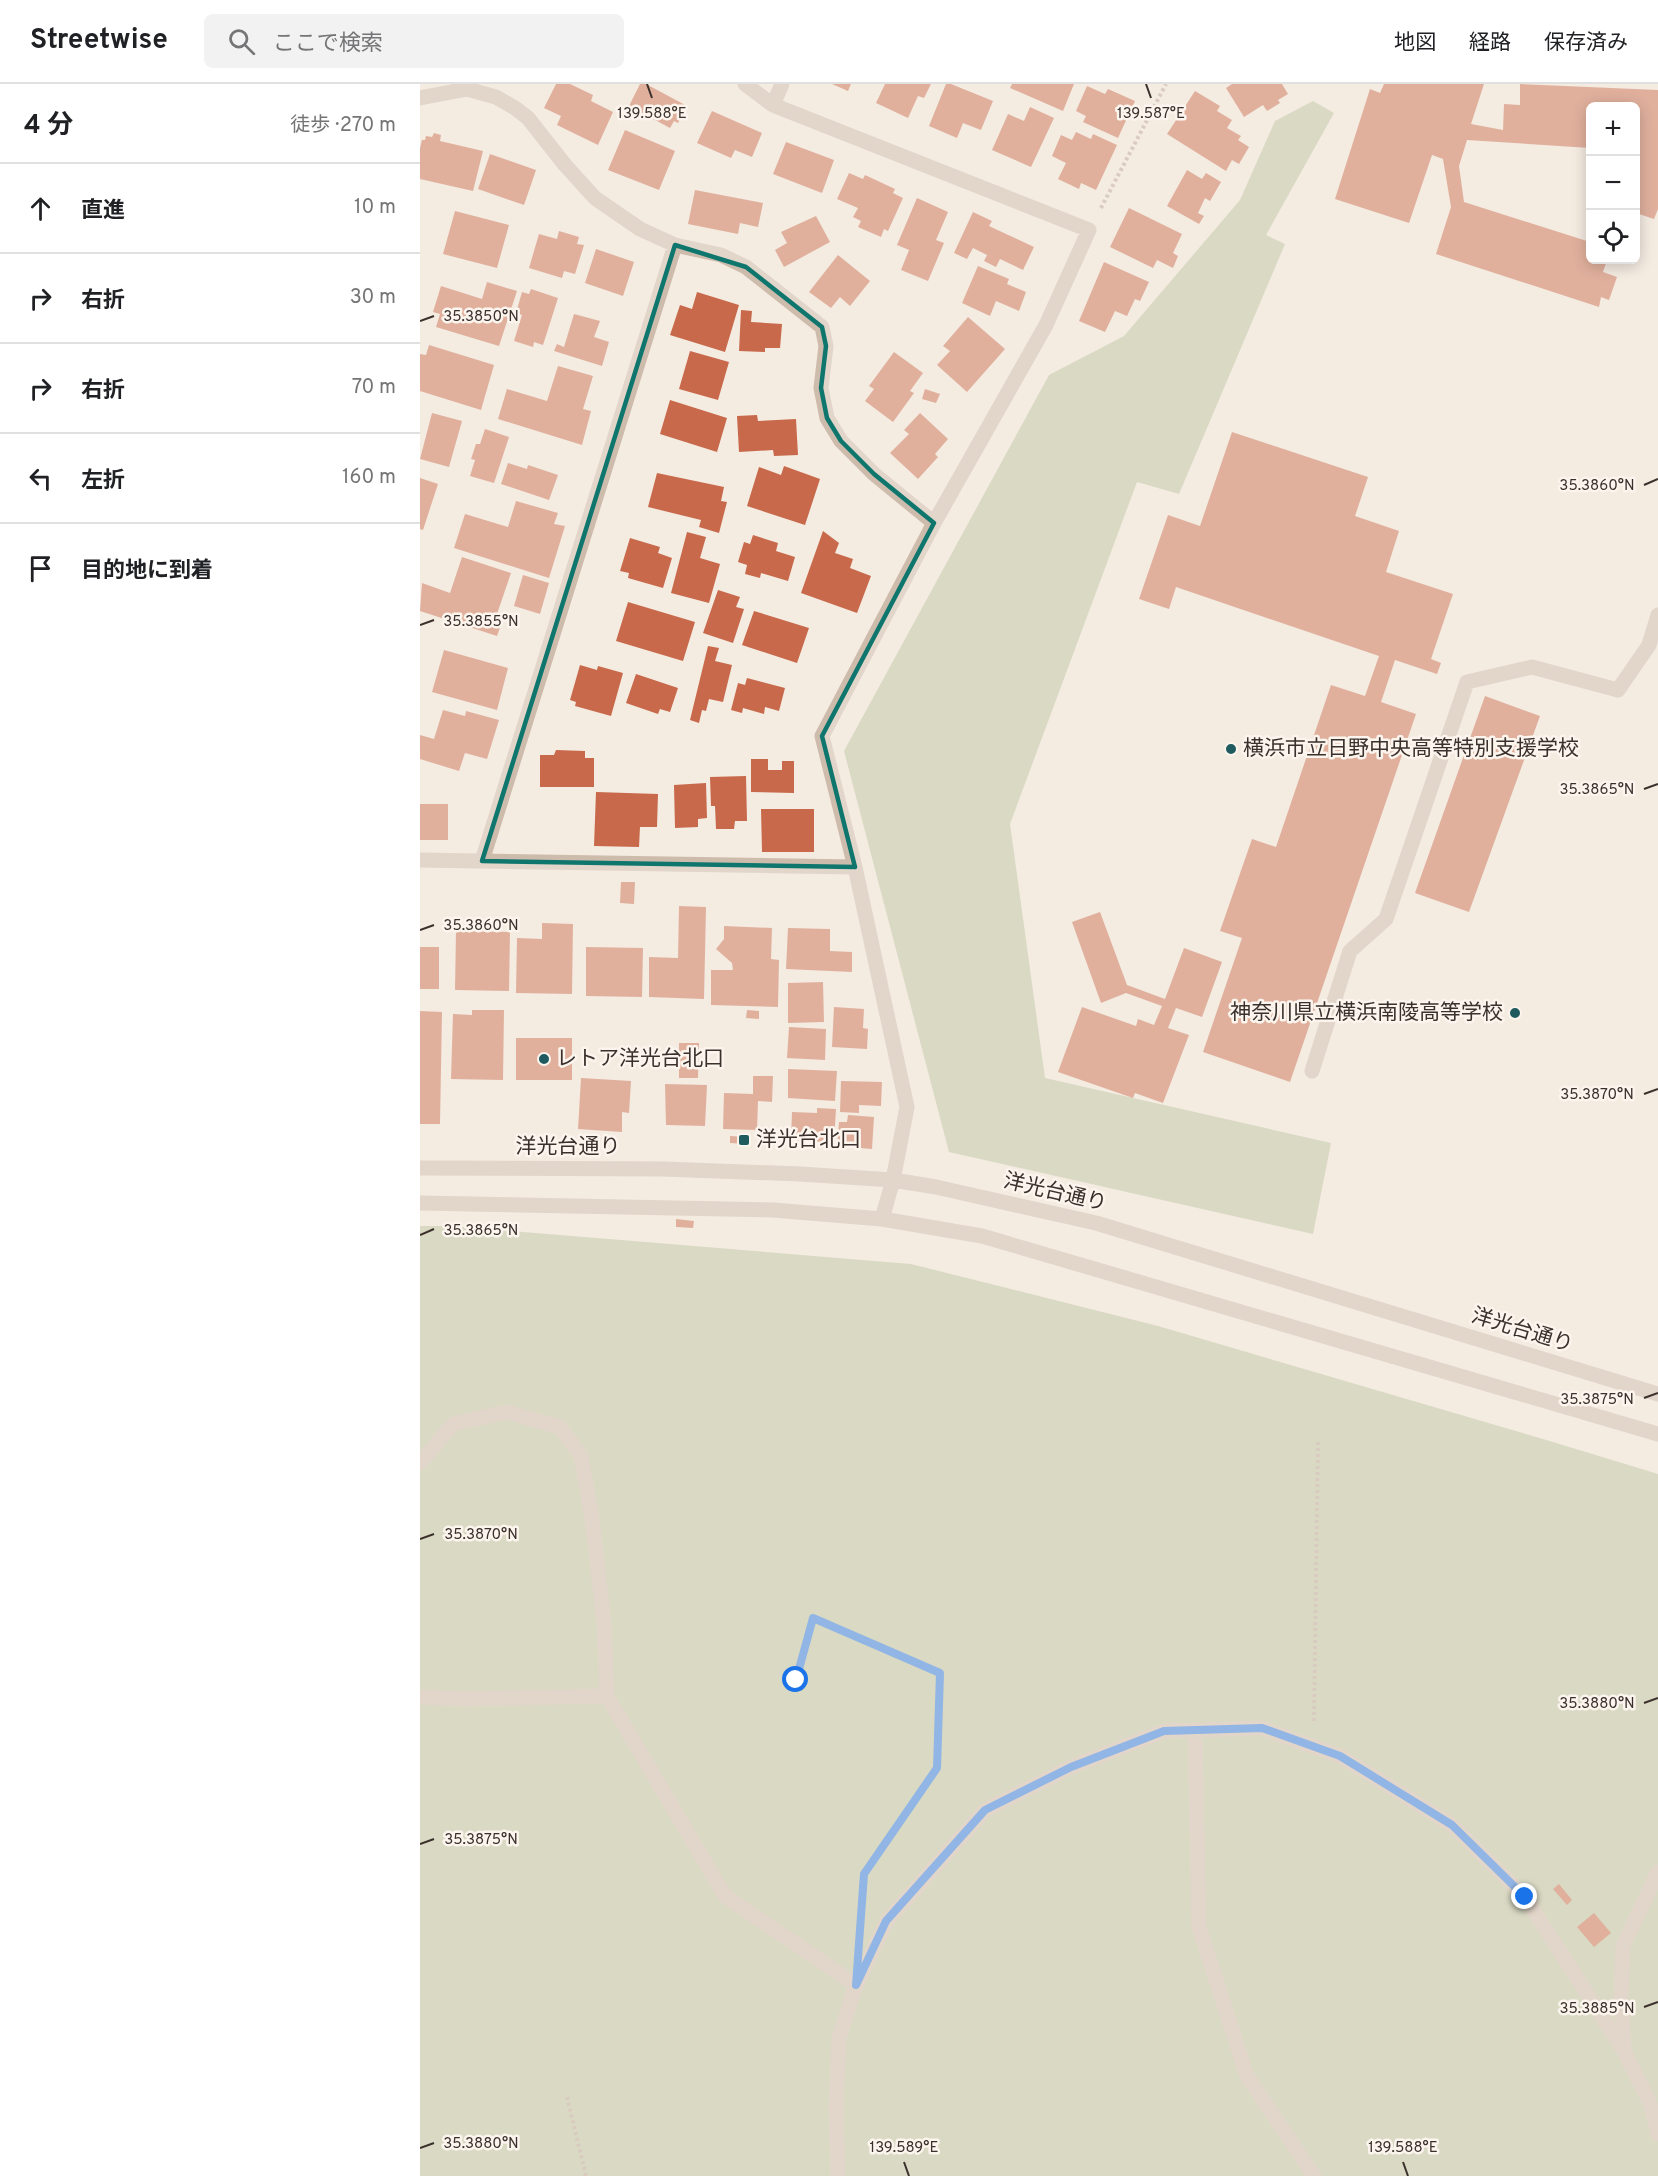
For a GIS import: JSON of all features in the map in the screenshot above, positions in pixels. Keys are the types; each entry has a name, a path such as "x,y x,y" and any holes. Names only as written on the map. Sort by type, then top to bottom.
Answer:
{"street":[{"path":"746,84 773,105 1089,230 1046,325 934,523 822,736 855,867 907,1107 893,1180 882,1219"},
{"path":"773,105 782,84"},
{"path":"420,98 467,89 495,97 516,108 528,118 565,165 595,198 640,229 675,245 721,255 746,267 822,327 826,346 821,388 827,418 841,441 874,474 934,523"},
{"path":"482,861 675,245"},
{"path":"1312,1071 1350,951 1386,918 1467,682 1532,667 1618,690 1649,645 1658,615"},
{"path":"420,860 855,867"},
{"name":"洋光台通り","path":"420,1168 663,1169 800,1173 893,1180 936,1187 1096,1223 1658,1394"},
{"path":"420,1203 773,1210 882,1219 982,1236 1658,1434"},
{"path":"420,1463 453,1424 506,1412 560,1427 581,1456 592,1518 604,1623 607,1696 725,1896 856,1985"},
{"path":"420,1697 465,1699 607,1696"},
{"path":"838,2176 836,2107 839,2038 856,1985 886,1921 985,1810 1071,1767 1164,1731 1262,1728 1340,1756 1452,1825 1525,1897 1624,2051 1650,2103 1658,2134"},
{"path":"1195,1730 1199,1927 1247,2076 1314,2176"},
{"path":"1624,2051 1621,1998 1623,1946 1658,1872"}],"path":[{"path":"1089,230 1166,84"},
{"path":"1314,1747 1318,1439"},
{"path":"796,1680 813,1618 940,1673 937,1768 864,1874 861,1919"},
{"path":"567,2097 586,2176"}],"highlighted area":[{"path":"675,245 746,267 822,327 826,346 821,388 827,418 841,441 874,474 934,523 822,736 855,867 482,861"}],"green space":[{"path":"1313,101 1334,113 1266,235 1285,244 1179,494 1137,482 1010,824 1045,1078 1331,1143 1313,1234 949,1152 844,751 1049,375 1124,336 1240,200 1275,121"},
{"path":"420,1226 451,1226 911,1264 1158,1326 1658,1474 1658,2176 420,2176"}],"building":[{"path":"556,84 570,84 593,95 591,101 613,112 598,145 557,125 561,116 544,108"},
{"path":"640,84 646,84 687,106 678,123 674,121 670,128 629,106"},
{"path":"832,84 851,84 848,91"},
{"path":"885,84 931,84 924,98 918,96 908,118 876,103"},
{"path":"946,84 993,101 981,130 963,123 957,138 929,126"},
{"path":"1012,84 1074,84 1063,111 1010,88"},
{"path":"1232,84 1282,84 1288,94 1278,100 1280,103 1267,111 1263,105 1244,117 1226,88"},
{"path":"1384,84 1484,84 1471,124 1503,130 1504,104 1520,105 1520,84 1658,90 1658,209 1654,219 1640,214 1640,102 1586,102 1586,148 1467,140 1459,166 1464,202 1586,241 1586,264 1606,264 1603,272 1617,277 1609,300 1601,297 1599,307 1436,254 1451,207 1443,159 1432,155 1409,223 1335,199 1370,89 1380,93"},
{"path":"1087,86 1105,94 1108,89 1135,101 1118,138 1083,122 1086,116 1076,111"},
{"path":"1195,91 1220,106 1217,111 1232,120 1227,128 1241,136 1238,140 1249,147 1239,164 1232,160 1226,171 1167,134"},
{"path":"1030,107 1054,118 1031,167 992,150 1008,114 1024,121"},
{"path":"712,111 762,133 752,157 735,150 731,158 697,143"},
{"path":"625,130 675,151 659,190 608,170"},
{"path":"1076,132 1091,139 1093,134 1117,145 1096,190 1081,183 1079,189 1058,179 1066,163 1052,156 1061,135 1072,140"},
{"path":"434,133 441,135 440,141 483,151 473,191 420,179 422,140 425,140 426,136 432,137"},
{"path":"786,142 834,160 822,193 773,174"},
{"path":"490,154 536,170 524,205 478,189"},
{"path":"1187,170 1202,179 1206,173 1221,182 1210,201 1205,198 1198,213 1204,216 1199,224 1167,206"},
{"path":"849,173 863,179 865,175 895,189 893,193 903,198 888,231 884,229 881,237 858,227 861,221 853,217 858,208 837,199"},
{"path":"695,190 763,203 758,227 740,223 738,234 688,224"},
{"path":"917,198 948,212 936,240 944,243 928,281 901,270 909,250 897,245"},
{"path":"1129,208 1182,234 1173,253 1178,256 1173,268 1157,260 1153,268 1110,247"},
{"path":"455,211 509,225 497,268 443,254"},
{"path":"973,212 992,221 989,226 1034,247 1023,270 1000,259 996,267 984,261 987,255 973,248 967,259 954,253"},
{"path":"816,216 830,242 784,267 775,250 787,243 781,232"},
{"path":"559,231 579,237 577,244 584,245 575,274 564,271 562,278 529,268 539,234 557,239"},
{"path":"596,249 634,262 623,296 585,283"},
{"path":"838,255 870,281 850,306 840,297 831,308 809,292"},
{"path":"1104,262 1149,282 1140,301 1135,299 1127,316 1115,311 1105,332 1079,321"},
{"path":"978,266 1009,279 1007,284 1026,292 1019,311 996,301 990,316 962,303"},
{"path":"487,282 517,291 499,346 436,327 440,314 433,312 441,286 482,299"},
{"path":"531,289 558,298 543,345 534,342 533,347 514,341 522,315 516,313 522,292 529,294"},
{"path":"697,292 739,305 725,352 670,335 680,305 692,309"},
{"path":"741,310 752,311 751,322 782,324 780,348 765,348 765,352 739,351"},
{"path":"574,314 600,321 594,337 609,342 602,366 554,351 557,344 564,347"},
{"path":"968,317 1005,349 967,392 937,365 950,351 943,346"},
{"path":"429,345 494,365 481,410 420,391 420,354 426,355"},
{"path":"690,351 729,362 718,400 679,389"},
{"path":"894,352 923,373 910,391 914,393 893,422 865,401 874,389 869,386"},
{"path":"558,366 593,376 583,409 591,411 582,445 498,419 507,389 547,401"},
{"path":"925,389 940,394 936,403 922,399"},
{"path":"670,400 727,418 717,452 660,434"},
{"path":"432,413 462,421 449,467 420,459"},
{"path":"920,413 948,439 935,454 938,457 918,479 890,453 909,434 904,430"},
{"path":"757,415 758,421 796,419 798,455 774,456 773,450 739,452 737,416"},
{"path":"485,429 509,437 494,483 470,476 475,460 471,459 476,444 480,444"},
{"path":"1232,432 1368,477 1355,516 1399,531 1386,572 1453,594 1431,659 1441,663 1437,674 1395,660 1381,702 1416,714 1290,1082 1203,1052 1242,938 1220,931 1252,839 1276,847 1331,685 1365,696 1379,656 1176,587 1169,609 1139,599 1168,515 1200,526"},
{"path":"508,463 527,469 528,465 558,475 549,500 501,484"},
{"path":"784,466 820,479 805,525 747,506 759,467 781,475"},
{"path":"657,473 724,487 721,501 727,502 719,533 699,527 701,520 648,507"},
{"path":"420,478 438,484 423,530 420,529"},
{"path":"516,501 558,513 554,524 565,526 549,578 454,548 465,514 508,527"},
{"path":"823,531 839,543 835,553 853,559 850,568 871,576 857,613 801,593"},
{"path":"687,532 706,537 700,558 720,564 709,603 671,593"},
{"path":"753,535 778,543 776,551 795,557 788,581 761,573 760,578 745,574 747,565 738,562 744,542 750,544"},
{"path":"630,538 660,547 658,553 672,558 663,588 628,578 629,573 620,571"},
{"path":"462,557 511,573 497,614 504,616 497,636 420,611 422,583 450,593"},
{"path":"523,575 549,583 540,614 514,606"},
{"path":"718,590 740,597 736,607 744,609 733,643 703,633"},
{"path":"628,602 695,622 683,661 616,641"},
{"path":"754,611 809,628 797,663 742,645"},
{"path":"708,646 719,648 715,661 732,665 723,702 709,699 706,711 702,710 699,723 690,720"},
{"path":"444,650 508,668 497,710 432,692"},
{"path":"580,665 597,670 598,666 623,673 611,716 575,706 576,702 570,700"},
{"path":"636,674 678,688 670,712 660,709 658,714 626,703"},
{"path":"747,678 785,688 779,711 765,707 764,714 743,708 742,713 731,710 738,683 745,685"},
{"path":"1485,696 1540,716 1469,912 1415,893"},
{"path":"443,710 465,716 466,711 499,720 487,759 465,753 459,771 420,759 420,735 434,739"},
{"path":"556,750 585,751 585,758 594,758 594,787 540,787 540,755 554,755"},
{"path":"751,759 768,759 768,770 782,770 782,761 794,761 794,793 751,792"},
{"path":"746,776 747,821 735,821 734,829 716,829 715,806 711,806 710,777"},
{"path":"706,783 707,818 698,819 698,827 675,828 674,785"},
{"path":"596,792 658,794 657,827 640,827 639,847 594,846"},
{"path":"420,804 448,804 448,840 420,840"},
{"path":"761,809 814,809 814,852 762,852"},
{"path":"621,882 635,882 634,904 620,903"},
{"path":"679,906 706,907 704,999 649,997 649,957 678,958"},
{"path":"1100,912 1127,985 1165,999 1184,948 1222,962 1202,1017 1176,1008 1168,1028 1189,1035 1163,1103 1135,1093 1133,1098 1058,1072 1082,1007 1136,1026 1138,1019 1154,1025 1162,1006 1126,993 1101,1003 1072,922"},
{"path":"542,923 573,924 572,994 516,993 517,938 542,939"},
{"path":"724,926 772,928 771,959 779,960 778,1007 711,1005 711,970 733,970 732,963 716,949 724,939"},
{"path":"788,928 830,929 830,951 852,952 852,972 786,969"},
{"path":"456,931 510,932 509,991 455,990"},
{"path":"420,947 439,947 439,989 420,989"},
{"path":"586,947 643,948 642,997 586,996"},
{"path":"823,982 824,1022 788,1023 788,983"},
{"path":"834,1007 864,1009 863,1028 868,1029 867,1049 832,1047"},
{"path":"472,1010 504,1010 503,1080 451,1079 453,1014 472,1015"},
{"path":"747,1010 759,1011 759,1019 746,1018"},
{"path":"420,1011 442,1012 440,1124 420,1124"},
{"path":"789,1027 826,1029 825,1060 787,1058"},
{"name":"レトア洋光台北口","path":"516,1038 572,1038 572,1080 516,1080"},
{"path":"679,1043 699,1043 698,1078 679,1078"},
{"path":"788,1069 837,1071 835,1101 788,1098"},
{"path":"753,1076 773,1076 772,1102 758,1101 757,1130 723,1129 724,1093 753,1094"},
{"path":"581,1078 631,1081 629,1113 622,1112 622,1132 578,1129"},
{"path":"841,1081 882,1082 881,1106 859,1105 859,1113 840,1112"},
{"path":"665,1084 707,1085 705,1126 666,1125"},
{"path":"817,1108 836,1109 834,1143 791,1140 792,1112 817,1113"},
{"path":"848,1115 874,1117 872,1149 837,1146 839,1122 847,1122"},
{"path":"730,1136 748,1137 747,1144 730,1143"},
{"path":"676,1219 694,1221 693,1228 676,1227"},
{"path":"1559,1884 1572,1900 1567,1905 1553,1889"},
{"path":"1594,1913 1611,1933 1594,1947 1577,1927"}],"place":[{"name":"横浜市立日野中央高等特別支援学校","path":"1231,749"},
{"name":"神奈川県立横浜南陵高等学校","path":"1515,1013"},
{"name":"レトア洋光台北口","path":"544,1059"},
{"name":"洋光台北口","path":"744,1140"}],"route":[{"path":"796,1680 813,1618 940,1673 937,1768 864,1874 856,1985 886,1921 926,1879 985,1810 1071,1767 1164,1731 1262,1728 1340,1756 1452,1825 1525,1897"}]}
